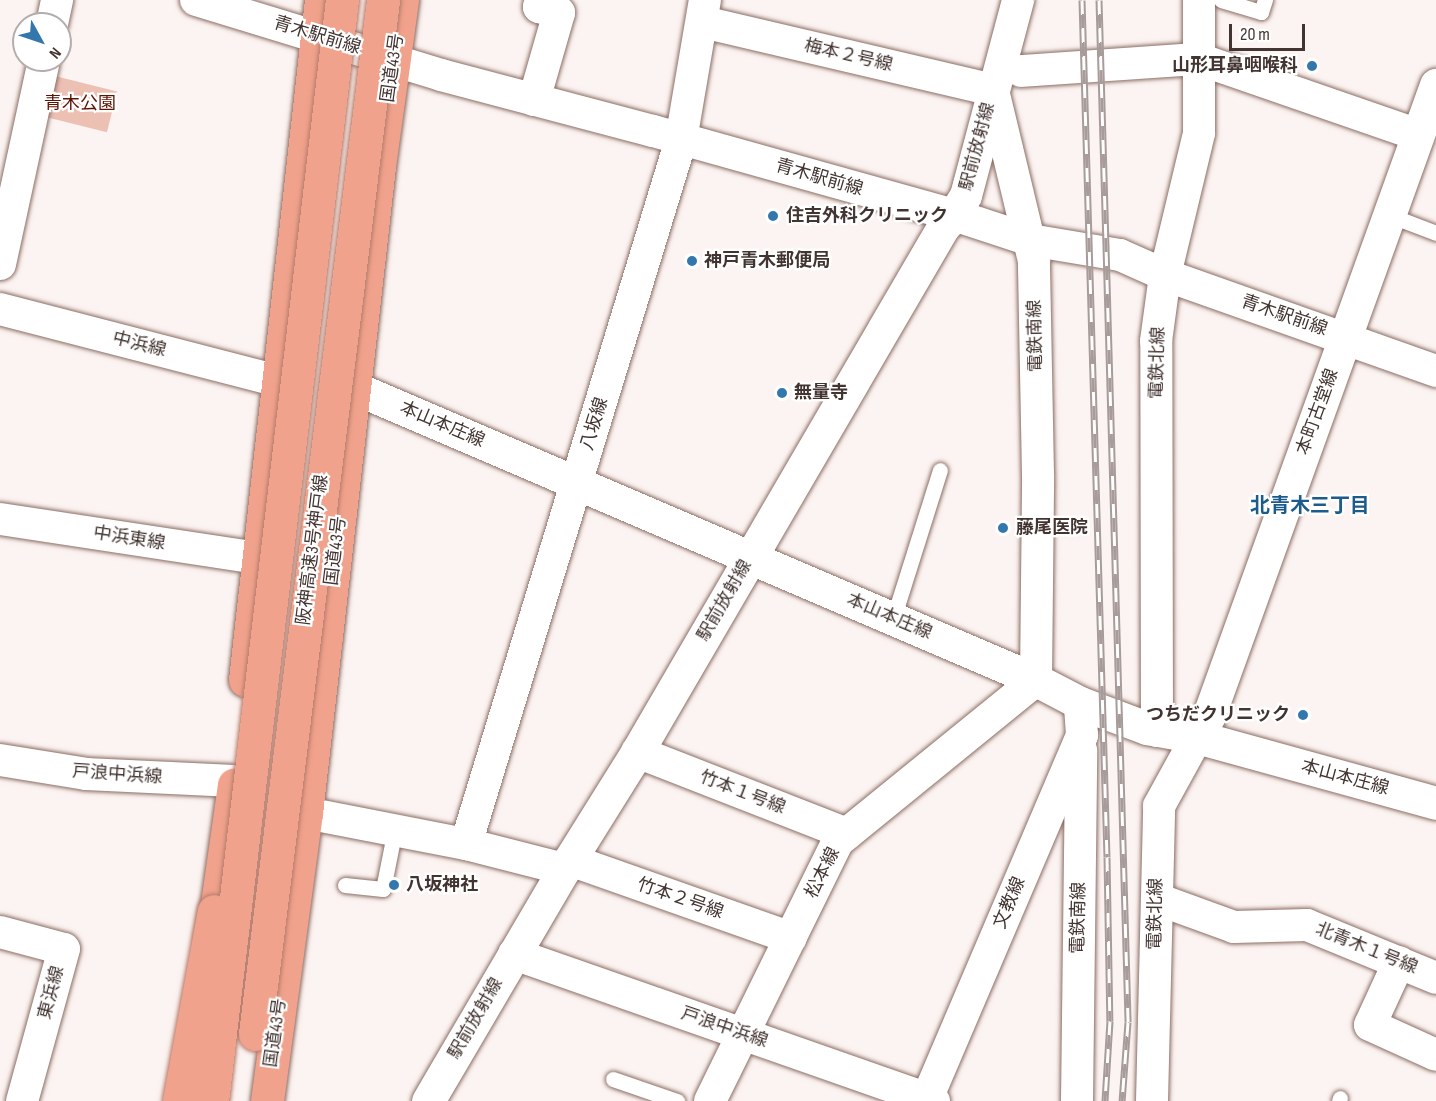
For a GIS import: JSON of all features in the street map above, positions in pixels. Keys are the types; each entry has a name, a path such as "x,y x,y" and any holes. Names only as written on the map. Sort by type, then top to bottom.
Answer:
{"highway":[{"path":"190,1101 243,772 259,558 321,0"},
{"name":"阪神高速3号神戸線","path":"212,1101 243,772 284,478 342,0"},
{"name":"阪神高速3号神戸線","path":"247,1101 383,0"},
{"name":"国道43号","path":"267,1101 306,813 379,166 402,0"},
{"path":"179,1101 243,772"},
{"path":"255,1034 256,1101"}],"street":[{"name":"青木駅前線","path":"196,0 441,75 954,215 1030,240 1120,255 1165,275 1436,371"},
{"path":"534,100 559,13 539,7 541,0"},
{"name":"電鉄南線","path":"1018,0 993,90 1034,261 1038,475 1036,680"},
{"name":"電鉄北線","path":"1157,730 1156,341 1165,275 1199,133 1199,0"},
{"name":"梅本２号線","path":"704,11 993,90"},
{"name":"八坂線","path":"466,844 681,140 704,11"},
{"path":"1021,70 1199,59 1418,135"},
{"path":"0,264 7,188 41,72"},
{"name":"本町古堂線","path":"1197,737 1209,715 1436,85"},
{"name":"駅前放射線","path":"428,1101 567,864 637,752 943,227 966,196 993,90"},
{"name":"中浜線","path":"0,309 279,381"},
{"name":"本山本庄線","path":"355,388 1036,680 1081,719 1197,737 1436,803"},
{"name":"中浜東線","path":"0,519 259,558"},
{"name":"松本線","path":"710,1101 838,842 1036,680"},
{"name":"電鉄南線","path":"1077,1101 1081,719"},
{"name":"文教線","path":"929,1100 1081,719"},
{"name":"電鉄北線","path":"1152,1101 1159,806 1197,737"},
{"name":"竹本１号線","path":"637,752 847,834"},
{"name":"戸浪中浜線","path":"0,760 86,774 243,772"},
{"path":"306,813 567,864"},
{"name":"竹本２号線","path":"567,864 791,938"},
{"name":"北青木１号線","path":"1157,899 1234,927 1307,925 1436,978"},
{"name":"東浜線","path":"0,932 64,949 22,1101"},
{"name":"戸浪中浜線","path":"514,954 929,1100"},
{"path":"1399,962 1370,1025 1436,1055"}],"lane":[{"path":"1221,0 1261,12 1265,0"},
{"path":"1389,215 1436,233"},
{"path":"893,619 940,470"},
{"path":"345,885 383,889 395,829"},
{"path":"613,1079 677,1101"}],"green space":[{"name":"青木公園","path":"55,76 117,91 107,132 45,117"}],"railway":[{"path":"1082,0 1107,857 1110,1021 1105,1101"},
{"path":"1099,0 1128,1022 1122,1101"}],"place":[{"name":"山形耳鼻咽喉科","path":"1312,66"},
{"name":"住吉外科クリニック","path":"773,216"},
{"name":"神戸青木郵便局","path":"692,261"},
{"name":"無量寺","path":"782,393"},
{"name":"藤尾医院","path":"1003,528"},
{"name":"つちだクリニック","path":"1303,715"},
{"name":"八坂神社","path":"394,885"}],"district":[{"name":"北青木三丁目","path":"1310,506"}]}
